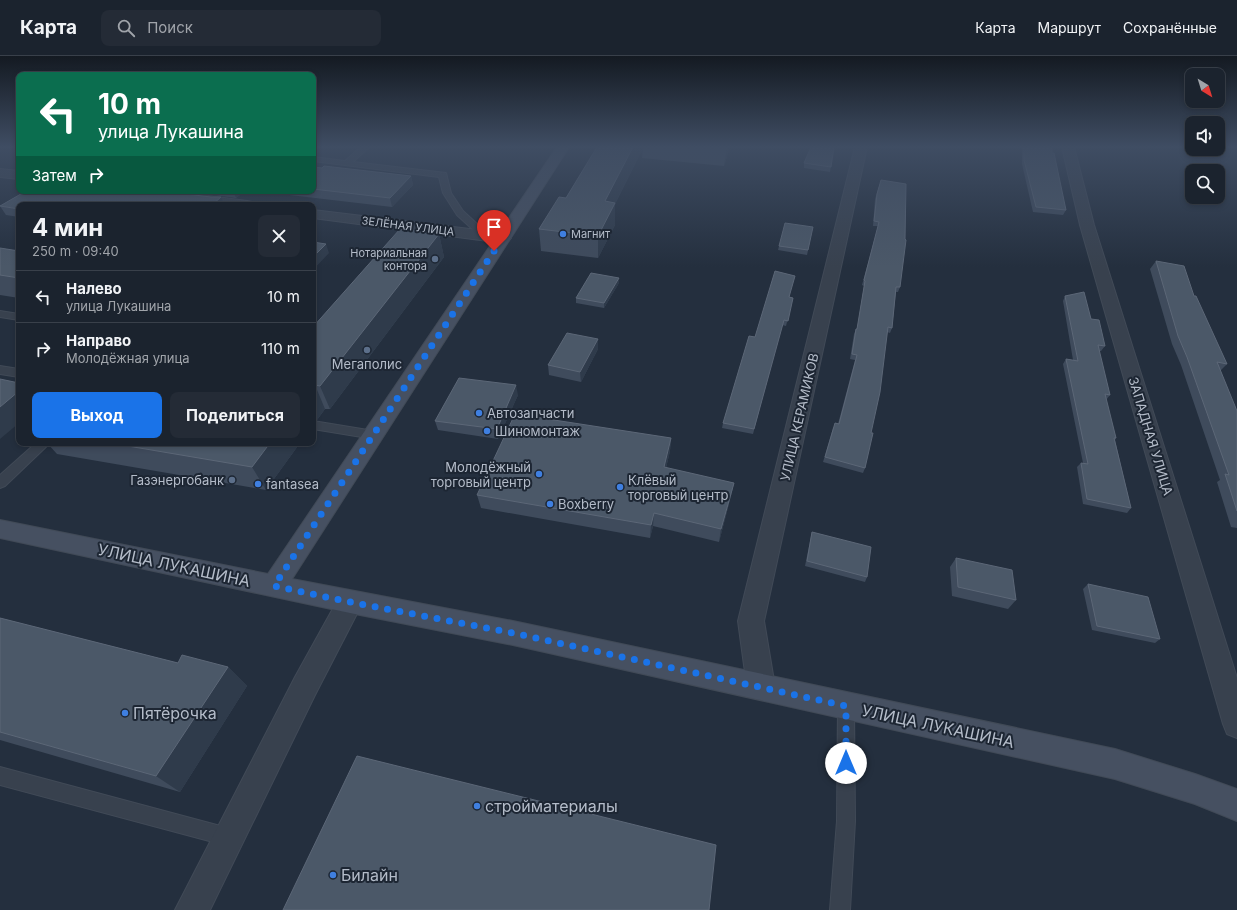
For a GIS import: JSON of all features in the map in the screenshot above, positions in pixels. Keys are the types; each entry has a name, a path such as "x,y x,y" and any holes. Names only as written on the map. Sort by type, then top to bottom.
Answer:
{"main road":[{"path":"274,586 374,435 494,237 532,187"},
{"name":"УЛИЦА ЛУКАШИНА","path":"0,529 350,602 513,633 1115,764 1195,789 1237,805"}],"street":[{"name":"УЛИЦА КЕРАМИКОВ","path":"761,687 751,621 852,187"},
{"name":"ЗАПАДНАЯ УЛИЦА","path":"1078,187 1087,225 1237,724"},
{"path":"162,194 224,202"},
{"name":"ЗЕЛЁНАЯ УЛИЦА","path":"316,214 494,237"},
{"path":"192,910 305,686 350,602"}],"lane":[{"path":"446,187 447,193 460,213 494,237"},
{"path":"410,239 420,227"},
{"path":"0,314 16,317"},
{"path":"0,370 16,373"},
{"path":"316,425 374,435"},
{"path":"0,483 41,446"},
{"path":"840,910 846,821 846,706"},
{"path":"0,776 228,837"}],"building":[{"path":"316,187 401,187 390,198 316,189"},
{"path":"573,187 612,187 605,201 615,203 598,236 539,229 559,197 566,198"},
{"path":"879,187 906,187 906,240 900,287 896,287 892,328 888,327 880,392 865,468 825,457 835,423 839,424 857,355 852,354 864,280 879,222 874,221"},
{"path":"1031,187 1061,187 1066,210 1036,207"},
{"path":"21,194 186,194 221,197 215,202 16,202 16,209 0,206"},
{"path":"785,223 813,227 808,250 779,246"},
{"path":"400,229 439,234 320,386 316,385 316,324"},
{"path":"316,242 326,244 316,254"},
{"path":"0,248 16,251 16,278 0,275"},
{"path":"1156,261 1184,266 1194,296 1196,296 1227,364 1217,362 1237,411 1237,511 1225,474 1229,475 1187,357 1178,336"},
{"path":"775,271 795,276 789,297 793,298 788,321 784,320 754,429 723,423 749,336 755,337"},
{"path":"591,273 619,278 604,303 576,298"},
{"path":"1084,292 1091,319 1099,320 1105,346 1098,345 1110,395 1105,394 1131,508 1087,499 1081,463 1088,464 1066,359 1078,361 1065,296"},
{"path":"567,333 598,339 580,372 548,365"},
{"name":"Автозапчасти","path":"459,378 516,385 497,429 435,421"},
{"path":"0,379 16,382 16,394 0,407"},
{"path":"515,414 671,438 664,467 734,483 721,529 654,513 651,525 477,495"},
{"path":"128,446 268,446 252,467"},
{"path":"812,532 871,547 867,577 807,561"},
{"path":"956,558 1012,570 1016,600 958,587"},
{"path":"1088,584 1148,597 1160,639 1097,626"},
{"path":"0,618 178,663 182,655 228,667 156,776 0,732"},
{"path":"357,756 716,845 709,910 283,910"}],"place":[{"name":"Магнит","path":"563,234"},
{"name":"Нотариальная контора","path":"435,259"},
{"name":"Мегаполис","path":"367,350"},
{"name":"Автозапчасти","path":"479,413"},
{"name":"Шиномонтаж","path":"487,431"},
{"name":"Молодёжный торговый центр","path":"539,474"},
{"name":"Газэнергобанк","path":"232,480"},
{"name":"fantasea","path":"258,484"},
{"name":"Клёвый торговый центр","path":"620,487"},
{"name":"Boxberry","path":"550,504"},
{"name":"Пятёрочка","path":"125,713"},
{"name":"стройматериалы","path":"477,806"},
{"name":"Билайн","path":"333,875"}],"route":[{"path":"494,251 274,586 513,633 846,706 846,763"}]}
